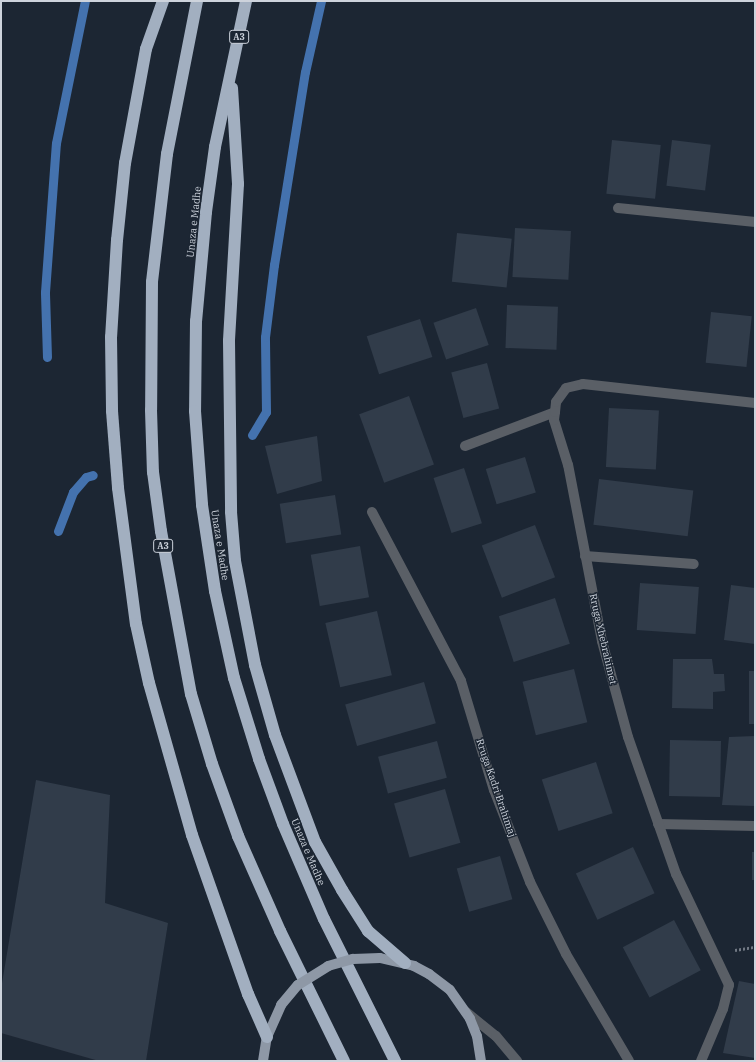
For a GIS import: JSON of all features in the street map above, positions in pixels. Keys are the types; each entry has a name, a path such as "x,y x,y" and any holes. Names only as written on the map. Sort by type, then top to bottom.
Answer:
{"highway":[{"path":"162,1 146,49 125,163 117,240 111,337 112,411 118,488 136,624 149,683 192,835 248,994 267,1037"},
{"name":"A3","path":"197,1 167,154 152,282 151,410 153,472 161,531 191,694 212,764 238,836 280,931 344,1061"},
{"name":"Unaza e Madhe","path":"246,1 215,147 206,212 196,321 195,411 202,505 215,591 234,678 283,824 324,919 395,1061"},
{"path":"231,73 238,184 229,341 231,512 235,561 255,665 275,735 315,842 342,890 368,930 405,963"}],"main road":[{"path":"263,1061 267,1037 282,1005 298,985 328,966 353,959 380,958 405,963 436,979 450,990 466,1012 477,1036 481,1061"}],"street":[{"path":"618,208 755,222"},
{"name":"Rruga Xhebrahimet","path":"701,1061 723,1009 729,985 676,874 628,737 602,641 584,556 568,465 554,420 556,402 566,388 583,384 755,403"},
{"path":"465,446 555,412"},
{"name":"Rruga Kadri Brahimaj","path":"372,512 461,681 494,790 530,882 566,954 629,1061"},
{"path":"584,556 694,564"},
{"path":"658,824 755,826"},
{"path":"466,1012 496,1036 517,1061"}],"building":[{"path":"612,140 661,145 655,199 606,194"},
{"path":"672,140 711,145 705,190 666,186"},
{"path":"515,228 571,231 568,280 512,277"},
{"path":"457,233 512,239 507,287 452,282"},
{"path":"507,305 558,307 556,350 505,348"},
{"path":"476,308 489,345 446,360 433,323"},
{"path":"711,312 752,316 746,367 706,363"},
{"path":"420,319 432,357 379,374 367,336"},
{"path":"487,363 499,408 463,418 451,373"},
{"path":"409,396 434,465 384,483 359,414"},
{"path":"609,408 659,411 656,470 606,467"},
{"path":"317,436 322,481 277,494 265,446"},
{"path":"525,457 536,492 497,504 486,469"},
{"path":"464,468 482,523 451,533 434,478"},
{"path":"599,479 693,491 688,536 593,525"},
{"path":"335,495 341,535 286,543 280,504"},
{"path":"535,525 555,577 502,598 482,545"},
{"path":"360,546 369,597 320,606 311,555"},
{"path":"640,583 699,587 696,634 637,630"},
{"path":"731,585 755,588 755,644 724,640"},
{"path":"555,598 570,644 514,662 499,616"},
{"path":"377,611 392,675 340,687 325,623"},
{"path":"673,659 712,659 714,674 724,674 725,691 713,692 713,709 672,708"},
{"path":"574,669 587,722 536,735 523,682"},
{"path":"749,671 755,671 755,724 749,724"},
{"path":"424,682 436,723 357,746 345,705"},
{"path":"755,736 755,806 722,805 729,737"},
{"path":"670,740 721,741 720,797 669,796"},
{"path":"437,741 447,778 388,793 378,757"},
{"path":"596,762 613,813 558,831 542,780"},
{"path":"36,780 110,795 105,903 168,923 146,1061 99,1061 1,1033 1,989"},
{"path":"445,789 460,843 409,857 394,804"},
{"path":"633,847 655,893 597,920 576,874"},
{"path":"752,852 755,852 755,880 752,880"},
{"path":"500,856 512,899 469,912 457,868"},
{"path":"674,920 701,970 650,998 623,947"},
{"path":"739,981 755,984 755,1058 723,1053"}],"waterway":[{"path":"47,357 45,292 56,143 85,1"},
{"path":"252,435 266,412 265,337 274,265 305,72 321,1"},
{"path":"58,531 73,492 86,477 93,475"}]}
